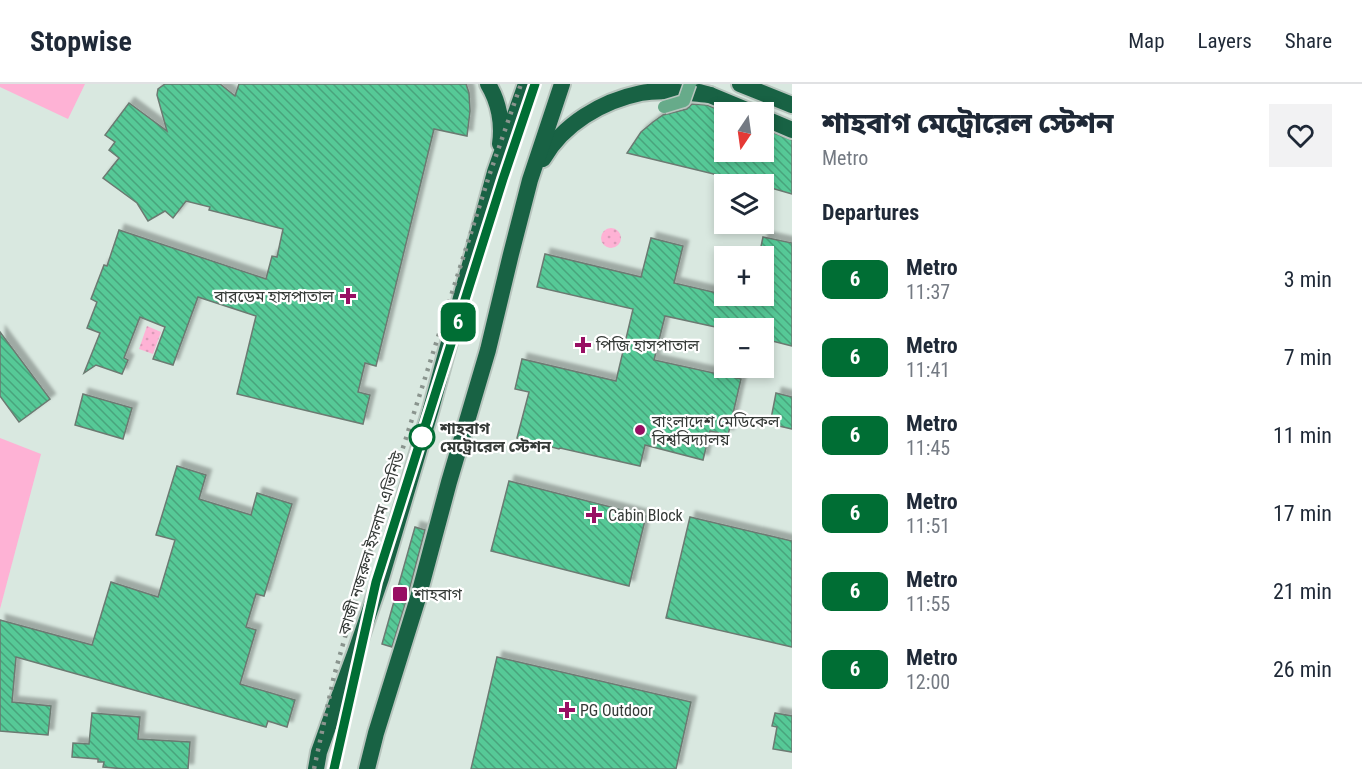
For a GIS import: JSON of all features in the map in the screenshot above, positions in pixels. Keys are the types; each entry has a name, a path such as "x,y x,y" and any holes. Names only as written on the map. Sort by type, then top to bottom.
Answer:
{"highway":[{"path":"488,84 495,96 500,117 501,136 495,172"},
{"name":"কাজী নজরুল ইসলাম এভিনিউ","path":"316,769 319,752 384,566 431,409 495,172 526,84"},
{"path":"367,769 488,350 530,180 562,84"},
{"path":"666,84 710,95 727,102"},
{"path":"740,84 792,105"},
{"path":"530,180 550,146 567,129 588,113 611,102 641,93 710,95"},
{"path":"774,122 792,130"}],"street":[{"path":"664,107 684,101 690,84"}],"shaded area":[{"path":"0,84 85,84 68,119 0,87"},
{"path":"611,228 618,231 621,238 618,245 611,248 604,245 601,238 604,231"},
{"path":"147,326 161,332 153,354 139,349"},
{"path":"0,438 41,454 0,609"}],"building":[{"path":"165,84 220,84 235,96 239,84 466,84 470,111 467,136 434,129 376,366 365,363 358,392 370,395 363,424 237,394 256,316 198,297 173,365 153,359 165,327 140,317 124,358 128,360 122,374 96,365 84,373 100,333 87,328 97,302 91,299 104,265 107,266 119,230 266,279 272,256 277,257 283,229 209,210 210,207 186,201 173,218 165,211 148,221 137,203 103,178 119,158 109,150 115,142 105,135 129,103 167,131 157,95 158,89"},
{"path":"692,104 714,108 714,162 774,162 774,133 792,140 792,194 774,189 774,174 714,174 627,153 641,132 653,122 663,115 687,109"},
{"path":"763,237 792,243 792,346 774,342 774,318 714,318 714,327 665,316 654,360 714,373 714,378 741,379 728,435 710,431 703,460 645,445 640,466 517,438 529,392 515,389 522,359 616,381 633,309 537,287 545,254 641,277 651,238 683,246 674,283 714,292 714,306 774,306 774,246 761,246"},
{"path":"0,332 50,399 19,422 0,396"},
{"path":"776,393 792,397 792,429 770,424"},
{"path":"83,394 132,408 123,439 75,425"},
{"path":"177,466 206,475 199,499 251,515 257,493 292,504 264,596 256,594 246,627 256,630 240,684 295,700 287,727 268,721 266,727 16,657 12,702 51,706 48,735 0,731 0,620 92,645 111,582 158,597 175,540 156,535"},
{"path":"509,481 646,516 629,586 491,551"},
{"path":"690,517 792,541 792,647 666,618"},
{"path":"415,527 425,530 392,647 382,644"},
{"path":"497,657 691,702 676,769 471,769"},
{"path":"92,713 140,717 138,739 190,742 188,769 103,767 104,762 98,762 98,759 72,757 73,743 89,744"},
{"path":"775,713 792,716 792,752 773,749 777,727 772,726"}],"railway":[{"path":"314,769 334,676 362,577 489,176 521,84"},
{"path":"334,769 376,582 535,84"}],"metro line":[{"name":"6","path":"334,769 376,582 535,84"}],"place":[{"name":"বারডেম হাসপাতাল","path":"348,296"},
{"name":"পিজি হাসপাতাল","path":"583,345"},
{"name":"বাংলাদেশ মেডিকেল বিশ্ববিদ্যালয়","path":"640,430"},
{"name":"শাহবাগ মেট্রোরেল স্টেশন","path":"422,437"},
{"name":"Cabin Block","path":"594,515"},
{"name":"শাহবাগ","path":"400,594"},
{"name":"PG Outdoor","path":"567,710"}]}
